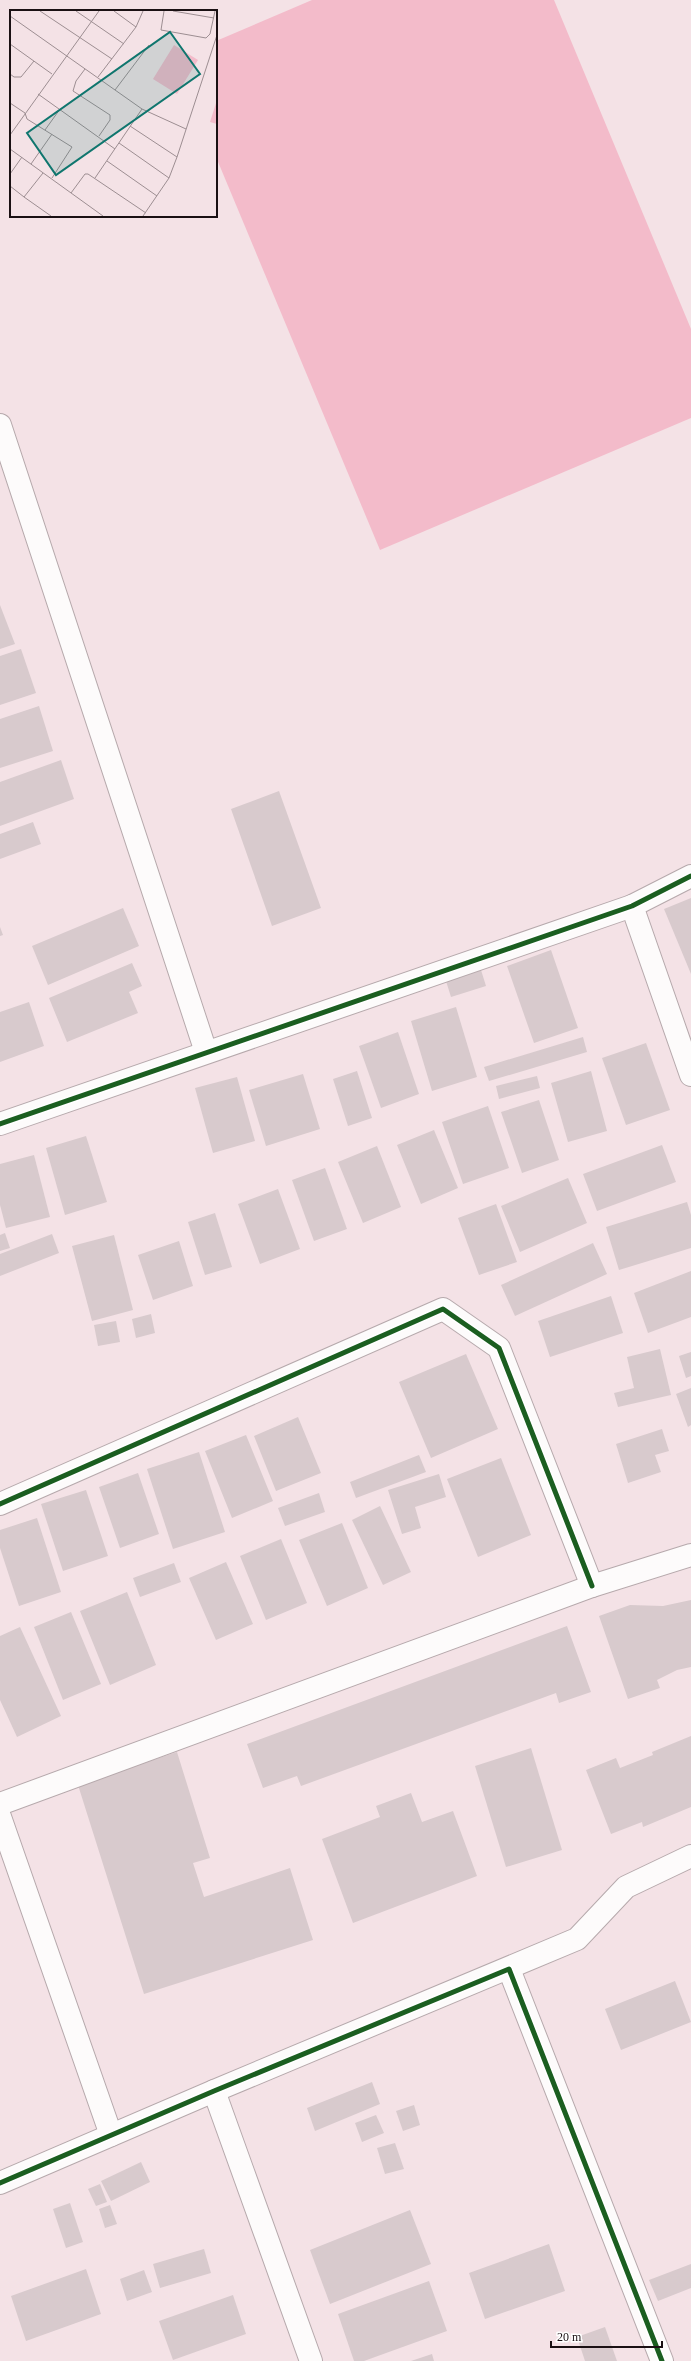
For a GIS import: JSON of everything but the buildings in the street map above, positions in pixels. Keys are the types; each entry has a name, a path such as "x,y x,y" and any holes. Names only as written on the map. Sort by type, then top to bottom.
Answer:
{"street":[{"path":"0,425 206,1052"},
{"path":"0,1124 632,906 691,876"},
{"path":"632,906 691,1075"},
{"path":"0,1504 443,1309 499,1348 592,1586"},
{"path":"0,1804 592,1586 691,1555"},
{"path":"0,1818 111,2135"},
{"path":"0,2183 214,2091 509,1969 577,1939 626,1887 691,1856"},
{"path":"509,1969 662,2361"},
{"path":"214,2091 311,2361"}],"shaded area":[{"path":"312,0 554,0 691,329 691,418 380,550 217,159 217,41"}],"cycle path":[{"path":"0,1124 632,906 691,876"},
{"path":"0,1504 443,1309 499,1348 592,1586"},
{"path":"0,2183 214,2091 509,1969 662,2361"}]}
